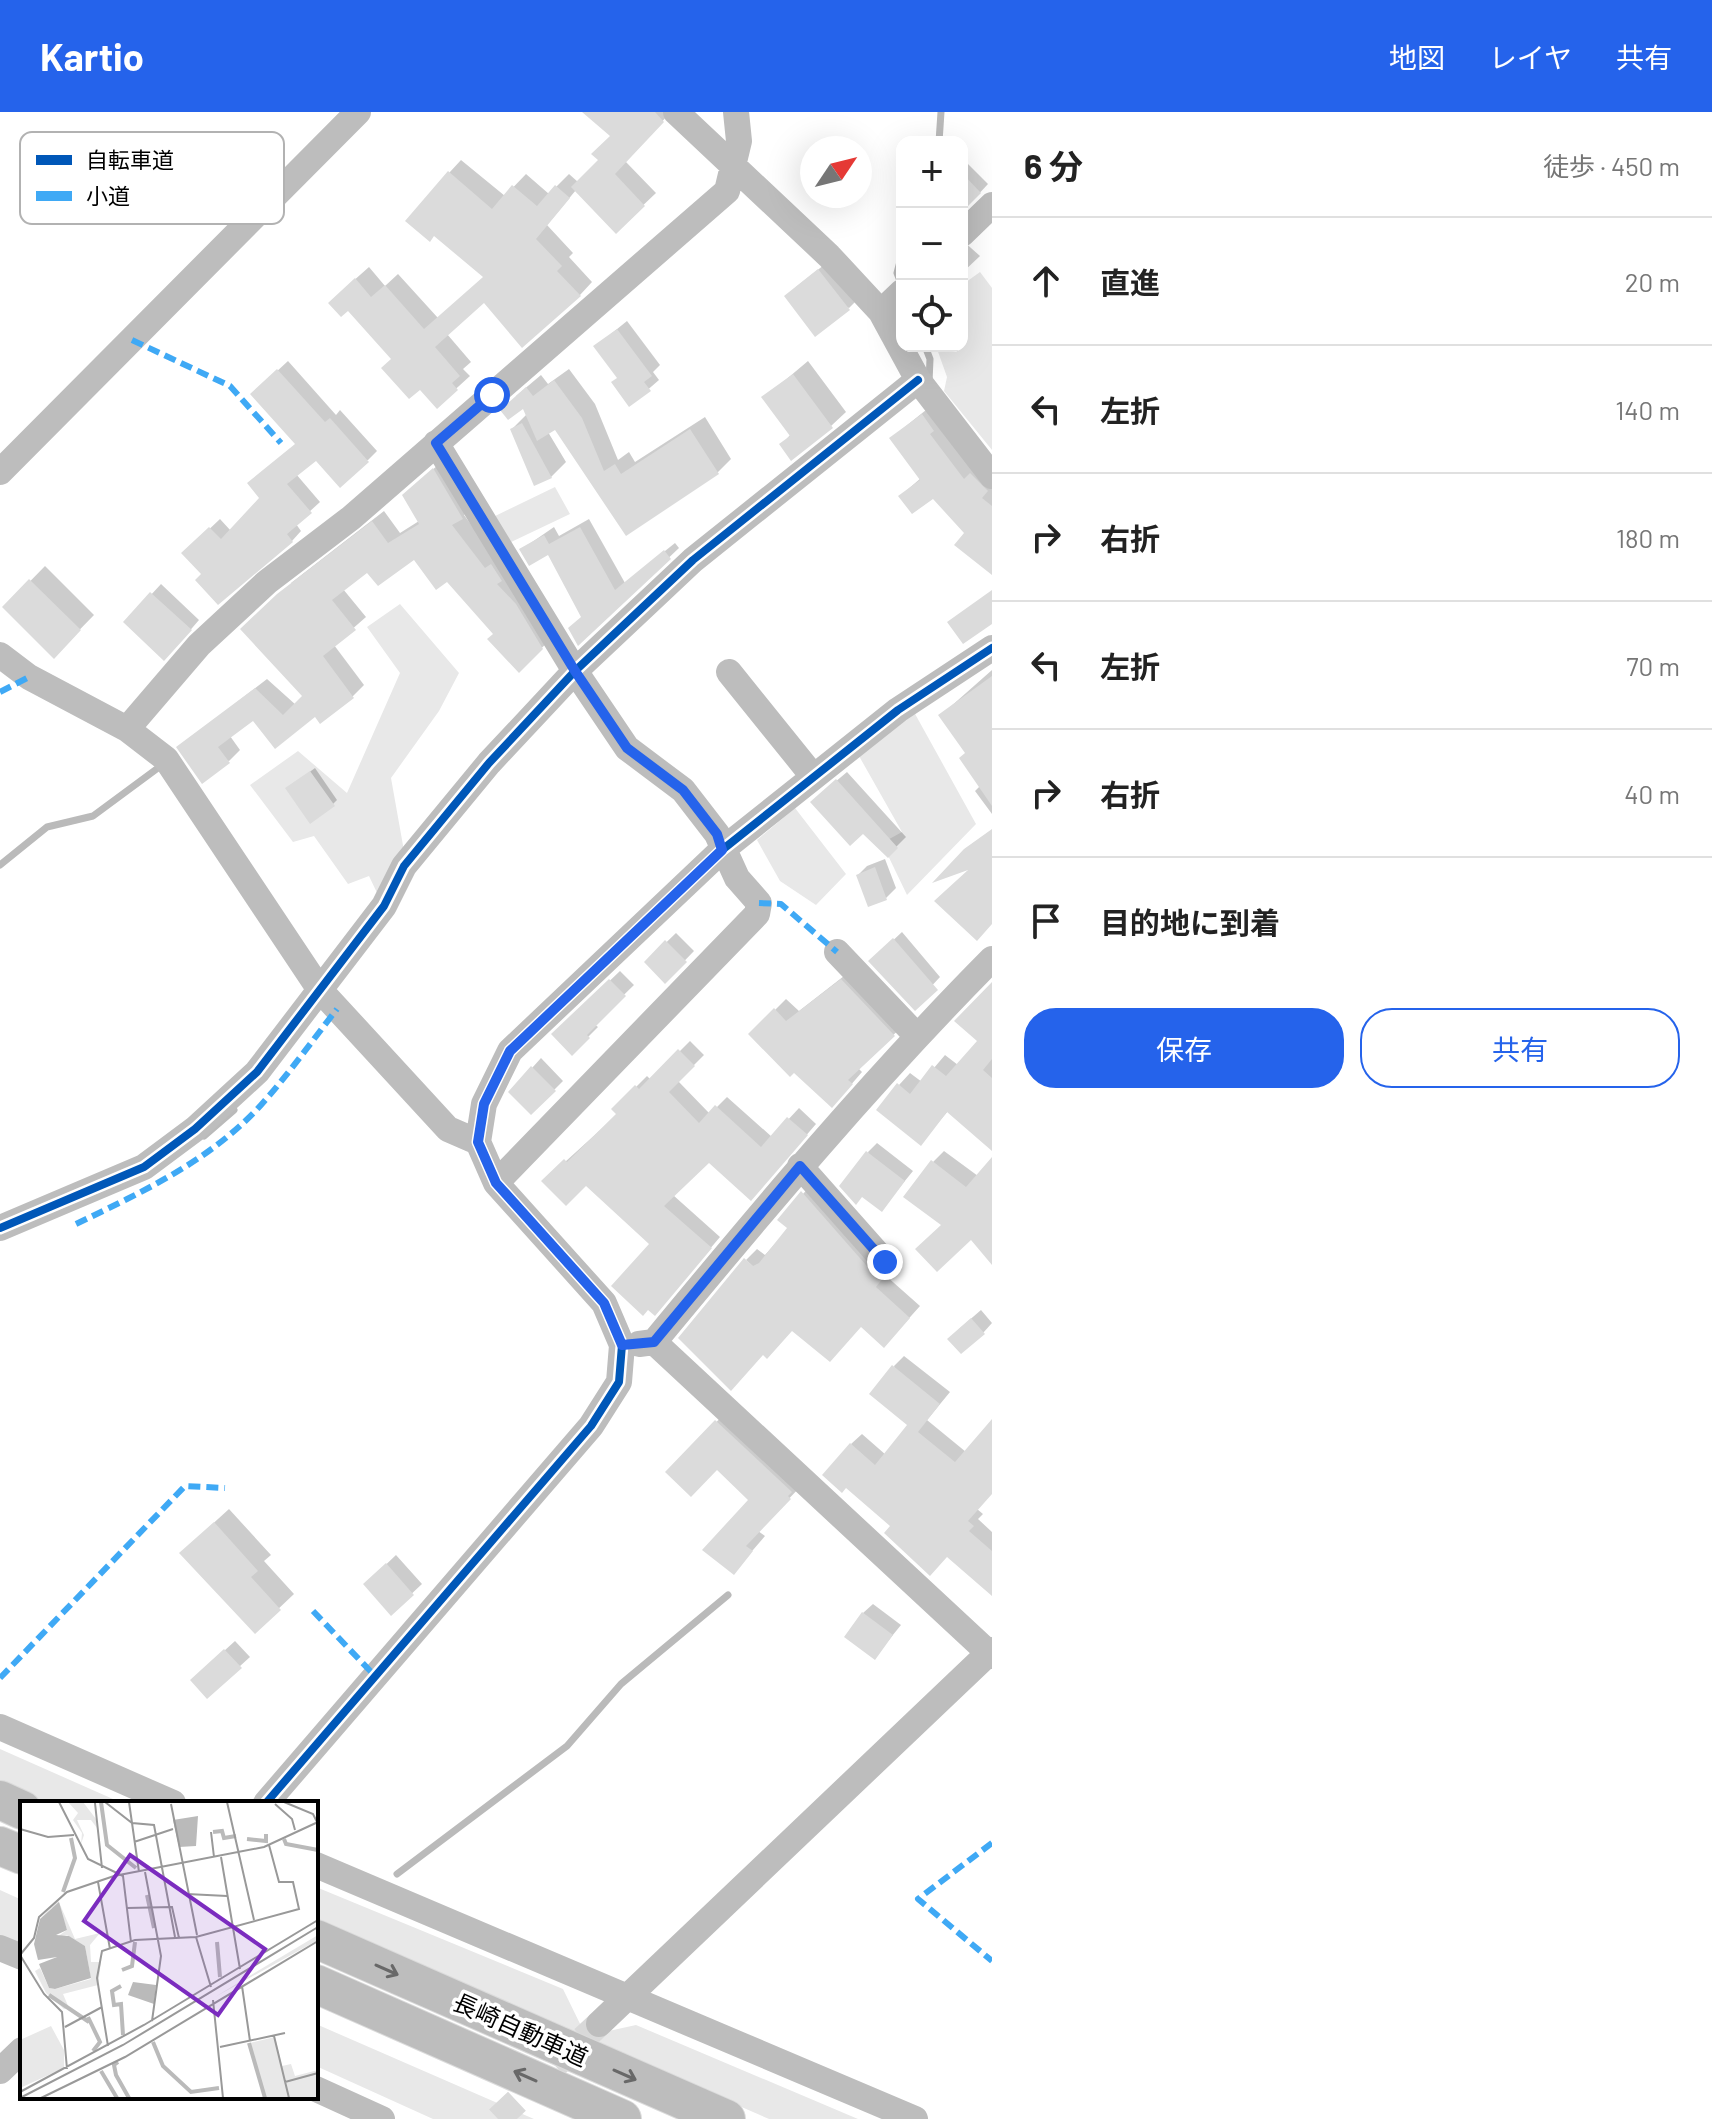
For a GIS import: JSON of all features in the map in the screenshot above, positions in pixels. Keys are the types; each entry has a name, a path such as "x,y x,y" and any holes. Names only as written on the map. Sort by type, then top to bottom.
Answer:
{"highway":[{"path":"0,1800 20,1809"},
{"path":"0,1846 20,1854"},
{"name":"長崎自動車道","path":"318,1940 726,2119"},
{"name":"長崎自動車道","path":"318,1985 622,2119"}],"street":[{"path":"284,186 358,112"},
{"path":"676,112 733,169 829,256 892,301 918,380 992,476"},
{"path":"127,729 199,645 267,582 351,518 727,191 739,141 736,112"},
{"path":"968,228 992,205"},
{"path":"0,472 247,224"},
{"path":"0,1228 144,1167 195,1129 257,1072 329,999 404,866 489,763 581,681 693,560 918,380"},
{"path":"436,443 581,681 627,748 683,790 717,834 737,878 759,903 757,914 496,1183"},
{"path":"268,1801 591,1426 619,1382 622,1345 604,1303 496,1183 478,1142 484,1104 510,1051 722,850 812,775 898,710 992,648"},
{"path":"0,655 29,677 127,729 166,759 329,999 448,1129 478,1142"},
{"path":"729,672 812,775"},
{"path":"837,952 916,1035"},
{"path":"622,1345 654,1342 800,1166 916,1035 992,959"},
{"path":"800,1166 885,1262"},
{"path":"599,2024 991,1653 654,1342"},
{"path":"0,1727 168,1801"},
{"path":"318,1866 915,2119"},
{"path":"0,1948 20,1956"},
{"path":"0,2071 20,2052"},
{"path":"318,2090 382,2119"}],"shaded area":[{"path":"980,272 992,288 992,450 944,391 947,377 938,352 968,352 968,281"},
{"path":"555,487 570,514 505,545 489,519"},
{"path":"400,604 459,673 439,711 391,778 404,851 379,897 369,876 348,884 314,836 293,842 250,785 298,751 347,793 400,673 367,627"},
{"path":"914,712 976,824 907,895 882,843 902,832 859,756"},
{"path":"795,808 846,874 816,905 780,881 757,840"},
{"path":"0,1749 117,1801 30,1801 0,1788"},
{"path":"318,1888 563,1989 586,2036 636,2025 858,2119 769,2119 318,1923"},
{"path":"0,1890 20,1899 20,1945 0,1937"},
{"path":"318,2025 534,2119 433,2119 318,2067"}],"building":[{"path":"582,112 655,112 664,122 615,174 645,206 616,234 571,187 598,160 591,154 610,136"},
{"path":"448,171 492,209 512,185 537,206 555,185 570,198 536,239 562,266 557,271 581,296 522,348 484,303 435,347 460,376 452,383 458,390 437,409 420,390 409,399 381,368 391,359 348,311 341,317 328,303 355,278 371,297 385,285 424,329 483,277 434,236 430,242 405,221"},
{"path":"968,179 981,193 968,206"},
{"path":"818,269 850,310 815,337 784,296"},
{"path":"617,329 652,376 644,382 651,391 629,407 611,382 617,378 593,346"},
{"path":"277,369 325,422 330,418 369,462 340,488 316,461 287,484 312,513 287,534 293,542 218,605 195,580 201,574 181,553 209,527 221,539 259,498 247,483 295,444 250,394"},
{"path":"793,374 833,428 791,461 779,444 790,436 761,397"},
{"path":"554,380 582,418 604,471 615,464 621,474 690,429 719,474 626,536 555,430 537,441 523,409 508,420 500,410 526,387 533,396"},
{"path":"922,414 934,431 930,434 964,479 970,473 988,491 982,498 992,506 992,575 954,545 964,533 933,499 912,514 898,496 920,480 889,438"},
{"path":"522,423 552,478 534,486 510,429"},
{"path":"433,468 463,519 452,525 485,568 491,564 502,581 497,584 516,604 543,649 519,673 487,639 493,634 447,582 436,590 414,560 378,586 367,573 332,600 356,630 323,656 354,698 320,724 315,717 275,749 253,721 218,747 230,763 202,784 176,747 255,688 283,715 302,696 240,629 277,594 372,521 388,543 419,524 402,495"},
{"path":"580,527 615,590 664,550 671,559 578,646 568,628 581,617 548,555 529,566 519,549 544,535 549,544"},
{"path":"29,579 81,630 54,659 2,607"},
{"path":"992,590 992,624 963,644 947,622"},
{"path":"150,592 192,630 164,661 123,622"},
{"path":"992,676 992,806 959,758 965,753 938,715"},
{"path":"310,771 335,806 310,824 285,788"},
{"path":"836,779 898,848 888,858 863,834 850,846 810,802"},
{"path":"992,829 992,924 977,941 934,901 968,870 932,883 964,849"},
{"path":"875,867 887,900 868,907 856,875"},
{"path":"893,938 938,990 915,1011 868,961"},
{"path":"665,940 687,962 665,984 644,962"},
{"path":"609,979 626,996 587,1035 590,1038 572,1056 551,1034"},
{"path":"841,979 895,1036 848,1080 853,1084 832,1108 794,1073 790,1077 748,1034 774,1008 786,1021"},
{"path":"992,982 992,1059 983,1070 992,1078 992,1151 947,1112 921,1146 876,1110 897,1083 910,1094 932,1065 946,1076 977,1041 954,1021"},
{"path":"678,1049 695,1066 669,1092 699,1123 715,1105 761,1147 787,1117 808,1135 751,1201 709,1163 664,1206 712,1248 655,1316 648,1310 643,1316 611,1286 649,1244 586,1186 566,1206 541,1181 564,1159 567,1162 616,1114 611,1109 635,1085 639,1089"},
{"path":"531,1066 556,1091 531,1115 508,1092"},
{"path":"866,1151 905,1181 882,1212 862,1197 856,1205 839,1186"},
{"path":"992,1157 992,1265 971,1240 937,1272 915,1249 941,1225 903,1197 931,1160 966,1187"},
{"path":"801,1191 873,1273 883,1278 876,1287 910,1318 884,1348 861,1327 830,1362 792,1331 767,1359 763,1355 731,1391 678,1338 744,1258 753,1266 759,1263 787,1228 777,1220"},
{"path":"971,1318 985,1334 961,1354 947,1339"},
{"path":"892,1365 940,1404 918,1432 955,1462 992,1419 992,1494 968,1521 974,1526 969,1531 992,1551 992,1596 947,1557 930,1576 884,1533 890,1526 846,1488 842,1493 822,1475 850,1443 875,1465 907,1425 869,1394"},
{"path":"715,1420 792,1492 788,1496 791,1499 746,1546 753,1551 734,1575 702,1550 748,1500 717,1470 691,1497 665,1472"},
{"path":"214,1522 258,1571 251,1577 281,1610 255,1634 179,1553"},
{"path":"386,1563 414,1595 391,1616 363,1584"},
{"path":"862,1612 893,1635 875,1660 844,1637"},
{"path":"224,1649 242,1668 207,1699 190,1680"}],"waterway":[{"path":"939,136 941,112"},
{"path":"927,352 929,382"},
{"path":"0,865 47,827 93,816 162,765"},
{"path":"204,1136 234,1110"},
{"path":"397,1874 567,1746 621,1684 728,1595"}],"tunnel":[{"path":"498,2119 599,2024"}],"marked path":[{"path":"132,340 230,386 281,443"},
{"path":"0,692 29,677"},
{"path":"759,903 781,904 837,952"},
{"path":"76,1224 174,1174 220,1143 261,1105 337,1009"},
{"path":"0,1678 185,1486 225,1488"},
{"path":"313,1611 375,1676"},
{"path":"992,1843 918,1899 992,1961"}],"cycle path":[{"path":"0,1228 144,1167 195,1129 257,1072 384,906 404,866 489,763 575,671 693,560 918,380"},
{"path":"268,1801 591,1426 619,1382 622,1345 604,1303 496,1183 478,1142 484,1104 510,1051 722,850 898,710 992,648"}],"route":[{"path":"492,395 436,443 575,671 627,748 683,790 717,834 722,850 576,985 510,1051 484,1104 478,1142 496,1183 604,1303 622,1345 654,1342 800,1166 885,1262"}]}
